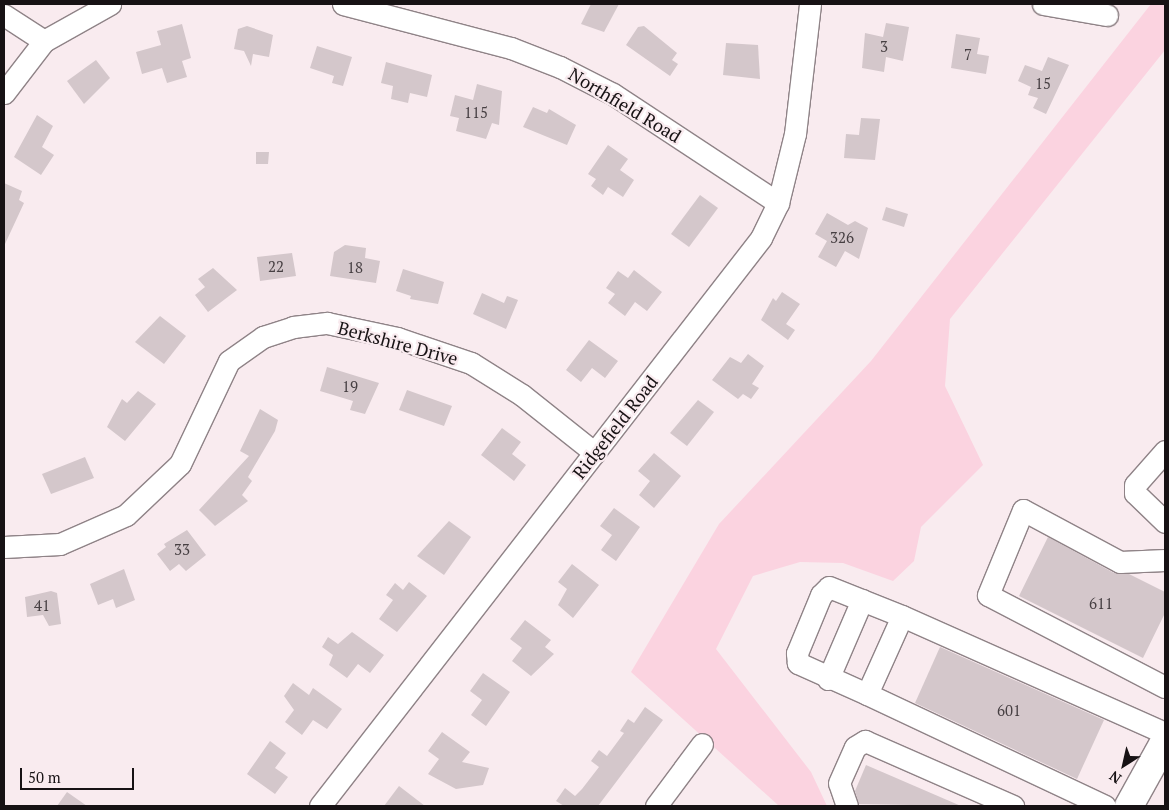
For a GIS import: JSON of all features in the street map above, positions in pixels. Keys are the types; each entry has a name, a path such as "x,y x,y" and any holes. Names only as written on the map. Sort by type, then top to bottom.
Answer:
{"main road":[{"path":"1130,806 1165,741"}],"street":[{"path":"4,93 44,41 110,4"},
{"name":"Northfield Road","path":"343,4 511,48 560,67 613,94 778,202"},
{"name":"Ridgefield Road","path":"320,806 741,266 778,202 795,134 810,4"},
{"path":"1043,4 1107,15"},
{"path":"4,15 44,41"},
{"name":"Berkshire Drive","path":"4,547 60,544 92,534 126,515 180,464 229,361 264,338 293,327 326,323 396,338 471,363 522,395 595,453"},
{"path":"1165,451 1135,485 1135,492 1165,522"},
{"path":"1165,560 1120,562 1023,510 988,595 1165,687"},
{"path":"1105,806 867,694 828,679 798,663 796,653 821,595 830,587 902,616 1165,733"},
{"path":"828,679 862,600"},
{"path":"867,694 902,616"},
{"path":"847,806 839,783 855,747 865,741 1013,806"},
{"path":"656,806 702,744"}],"shaded area":[{"path":"1151,4 1165,4 1165,50 950,319 945,386 983,465 921,527 914,561 893,581 843,563 800,562 753,576 716,649 811,772 827,806 779,806 631,672 719,524 871,361"}],"building":[{"path":"591,4 619,4 604,32 581,24"},
{"path":"886,23 909,27 903,61 886,57 884,72 862,68 865,33 883,37"},
{"path":"182,24 191,58 182,61 187,77 167,83 162,68 142,74 136,52 161,45 157,31"},
{"path":"247,26 273,35 269,57 253,54 251,66 244,51 234,49 238,29"},
{"path":"644,26 677,53 672,60 678,64 670,76 626,45 638,27"},
{"path":"956,34 980,38 977,54 989,56 986,74 951,68"},
{"path":"726,43 758,45 760,79 723,75"},
{"path":"317,46 352,57 343,86 332,83 334,76 310,68"},
{"path":"1048,57 1069,65 1046,114 1033,108 1038,98 1028,95 1031,87 1018,81 1025,65 1042,71"},
{"path":"96,60 110,78 84,104 67,81"},
{"path":"386,62 432,75 427,97 410,93 408,103 391,99 393,86 381,83"},
{"path":"477,84 502,91 499,125 492,123 486,139 456,131 459,118 450,116 455,95 473,100"},
{"path":"533,107 547,113 549,109 576,125 567,145 523,127"},
{"path":"37,115 53,126 42,147 54,155 41,175 14,157"},
{"path":"861,118 880,119 875,160 844,158 846,134 859,135"},
{"path":"608,145 628,159 620,170 634,180 623,197 608,187 603,195 591,186 596,179 588,174"},
{"path":"256,152 269,152 268,164 256,164"},
{"path":"4,183 22,191 19,200 24,203 5,244"},
{"path":"700,195 718,208 689,247 671,234"},
{"path":"886,207 908,214 904,227 882,220"},
{"path":"827,213 848,225 855,221 868,228 859,259 845,251 836,267 818,257 827,241 815,234"},
{"path":"345,245 366,248 365,258 380,261 376,283 330,276 334,252"},
{"path":"292,253 296,276 260,281 257,257"},
{"path":"213,268 237,290 208,312 195,295 205,287 198,279"},
{"path":"403,269 444,282 438,304 410,299 411,296 396,291"},
{"path":"634,270 662,292 647,311 635,302 625,316 608,303 615,294 606,288 618,271 628,278"},
{"path":"782,292 800,304 786,324 795,330 788,340 761,320 773,298 776,301"},
{"path":"482,293 504,303 507,296 518,300 506,329 473,314"},
{"path":"160,316 186,336 164,364 135,342"},
{"path":"589,340 618,361 605,378 592,368 581,382 566,370"},
{"path":"748,354 764,366 752,384 759,388 751,399 743,394 738,399 712,380 730,357 741,363"},
{"path":"327,367 379,383 365,414 350,410 353,401 320,391"},
{"path":"407,390 452,406 444,426 399,410"},
{"path":"138,391 156,404 125,441 107,427 122,399 127,403"},
{"path":"698,400 714,412 687,446 670,433"},
{"path":"260,409 278,420 275,431 248,477 252,481 242,495 248,501 215,526 199,510 249,456 240,451"},
{"path":"502,428 521,442 512,454 526,465 514,481 481,455"},
{"path":"654,453 681,476 654,508 639,495 650,481 638,471"},
{"path":"85,457 94,478 51,494 42,474"},
{"path":"614,508 640,527 616,561 601,550 612,535 600,526"},
{"path":"449,521 471,537 444,575 417,556"},
{"path":"187,530 206,555 186,571 179,564 170,571 157,554 166,547 164,544"},
{"path":"1048,537 1114,573 1129,574 1165,592 1165,613 1143,658 1019,596"},
{"path":"572,564 599,585 573,618 558,605 567,589 558,582"},
{"path":"124,569 135,600 116,608 113,599 98,605 90,584"},
{"path":"409,582 427,596 397,632 379,619 393,600 386,595 395,583 403,590"},
{"path":"51,591 57,593 61,624 49,626 43,615 27,617 25,597"},
{"path":"525,620 551,640 545,647 554,654 531,676 512,661 522,648 510,639"},
{"path":"352,632 384,655 370,673 358,664 347,678 329,665 333,655 322,647 328,637 338,644"},
{"path":"940,647 1104,720 1077,779 915,703"},
{"path":"483,673 510,692 486,726 471,715 482,700 470,691"},
{"path":"293,683 309,695 313,688 342,709 327,729 313,720 302,735 285,722 294,710 284,696"},
{"path":"645,707 663,720 598,806 564,806 556,801 565,788 575,796 582,789 599,767 591,761 599,750 607,756 624,733 620,731 628,719 634,723"},
{"path":"442,732 470,752 462,762 489,768 483,785 456,789 428,774 439,759 428,751"},
{"path":"270,741 286,753 275,768 288,777 275,794 247,774"},
{"path":"866,765 961,806 859,804 855,791"},
{"path":"399,786 425,806 384,806"},
{"path":"67,792 87,806 57,806"}]}
